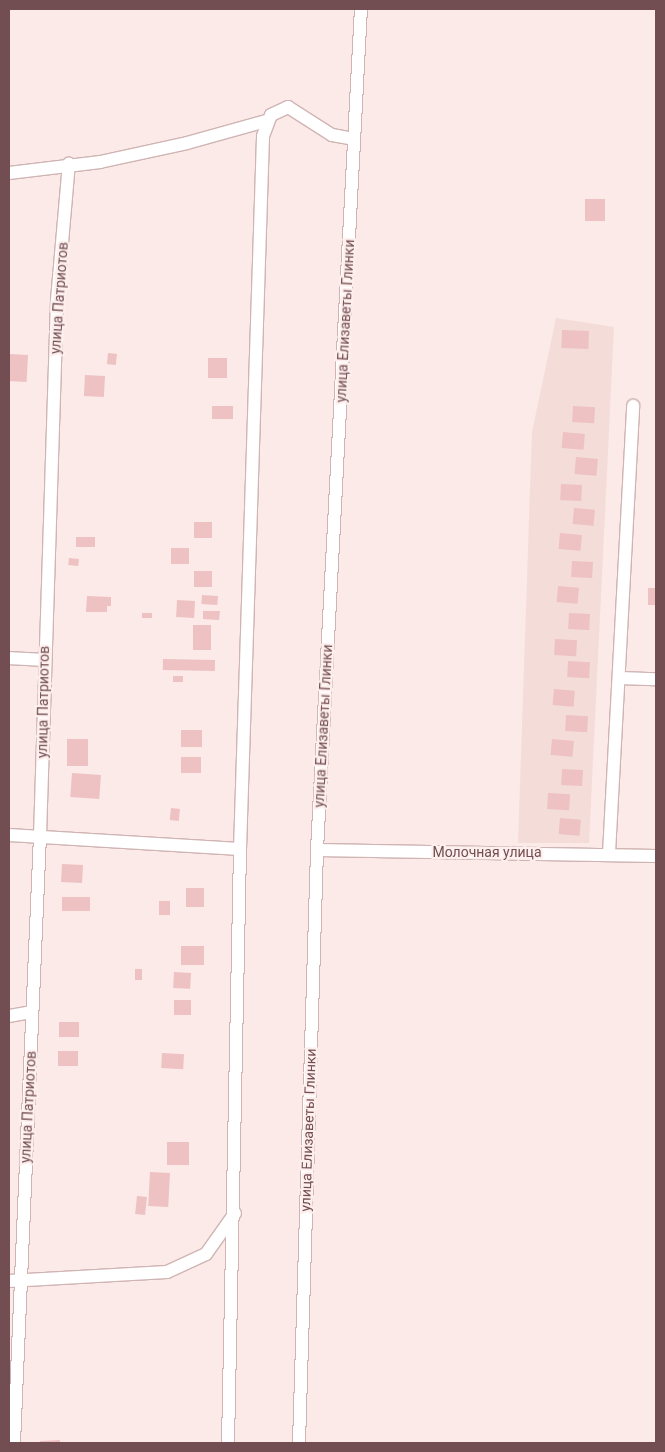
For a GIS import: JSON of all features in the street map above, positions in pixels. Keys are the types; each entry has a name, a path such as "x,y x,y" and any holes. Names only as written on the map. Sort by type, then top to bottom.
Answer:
{"street":[{"name":"улица Елизаветы Глинки","path":"299,1443 317,850 361,9"},
{"path":"228,1443 240,848 263,136 266,121 277,109 288,107 332,135 354,139"},
{"path":"9,173 69,164 100,162 187,143 266,121"},
{"name":"улица Патриотов","path":"14,1443 14,1281 32,1012 40,836 44,660 58,300 69,164"},
{"path":"609,853 633,406"},
{"path":"9,658 44,660"},
{"path":"618,678 656,679"},
{"path":"9,835 240,848"},
{"name":"Молочная улица","path":"317,850 609,853 656,856"},
{"path":"9,1016 32,1012"},
{"path":"14,1281 167,1272 206,1254 234,1212"}],"shaded area":[{"path":"556,318 614,327 589,843 518,843 532,432"}],"building":[{"path":"585,199 605,199 605,221 585,221"},
{"path":"562,330 589,331 588,349 561,348"},
{"path":"108,353 117,354 116,365 107,364"},
{"path":"10,354 28,355 27,382 9,381"},
{"path":"208,358 227,358 227,378 208,378"},
{"path":"85,375 105,376 104,397 84,396"},
{"path":"212,406 233,406 233,419 212,419"},
{"path":"573,406 595,407 594,423 572,422"},
{"path":"563,432 585,434 584,450 562,448"},
{"path":"576,457 598,459 596,476 575,474"},
{"path":"561,484 582,485 581,501 560,500"},
{"path":"574,508 595,510 594,526 573,524"},
{"path":"194,522 212,522 212,538 194,538"},
{"path":"560,533 582,535 581,551 559,549"},
{"path":"76,537 95,537 95,547 76,547"},
{"path":"171,548 189,548 189,564 171,564"},
{"path":"69,558 79,559 78,566 68,565"},
{"path":"572,561 593,562 592,578 571,577"},
{"path":"194,571 212,571 212,587 194,587"},
{"path":"558,586 579,588 578,604 557,602"},
{"path":"648,588 656,588 656,605 648,605"},
{"path":"202,595 218,596 217,605 201,604"},
{"path":"87,596 111,597 111,606 107,606 107,612 86,612"},
{"path":"177,600 195,601 194,618 176,617"},
{"path":"203,611 220,611 219,620 203,619"},
{"path":"142,613 152,613 152,618 142,618"},
{"path":"569,613 590,614 589,630 568,629"},
{"path":"193,625 211,625 211,650 193,650"},
{"path":"555,639 577,640 576,656 554,655"},
{"path":"163,659 215,660 215,671 163,670"},
{"path":"568,661 590,662 589,678 567,677"},
{"path":"173,676 183,676 183,682 173,682"},
{"path":"554,689 575,691 574,707 553,705"},
{"path":"566,715 588,716 587,732 565,731"},
{"path":"181,730 202,730 202,747 181,747"},
{"path":"67,739 88,739 88,766 67,766"},
{"path":"552,739 574,741 573,757 551,755"},
{"path":"181,757 201,757 201,773 181,773"},
{"path":"562,769 583,770 582,786 561,785"},
{"path":"72,773 101,775 99,799 70,797"},
{"path":"548,793 570,794 569,810 547,809"},
{"path":"171,808 180,809 179,821 170,820"},
{"path":"560,818 581,820 580,836 559,834"},
{"path":"62,864 83,865 82,883 61,882"},
{"path":"186,888 204,888 204,907 186,907"},
{"path":"62,897 90,897 90,911 62,911"},
{"path":"159,901 170,901 170,915 159,915"},
{"path":"181,946 204,946 204,965 181,965"},
{"path":"135,969 142,969 142,980 135,980"},
{"path":"174,972 191,973 190,989 173,988"},
{"path":"174,1000 191,1000 191,1015 174,1015"},
{"path":"59,1022 79,1022 79,1037 59,1037"},
{"path":"58,1051 78,1051 78,1066 58,1066"},
{"path":"162,1053 184,1054 183,1069 161,1068"},
{"path":"167,1142 189,1142 189,1165 167,1165"},
{"path":"150,1172 170,1173 168,1207 148,1206"},
{"path":"137,1196 147,1197 145,1215 135,1214"},
{"path":"60,1440 60,1443 40,1443 40,1441"}]}
